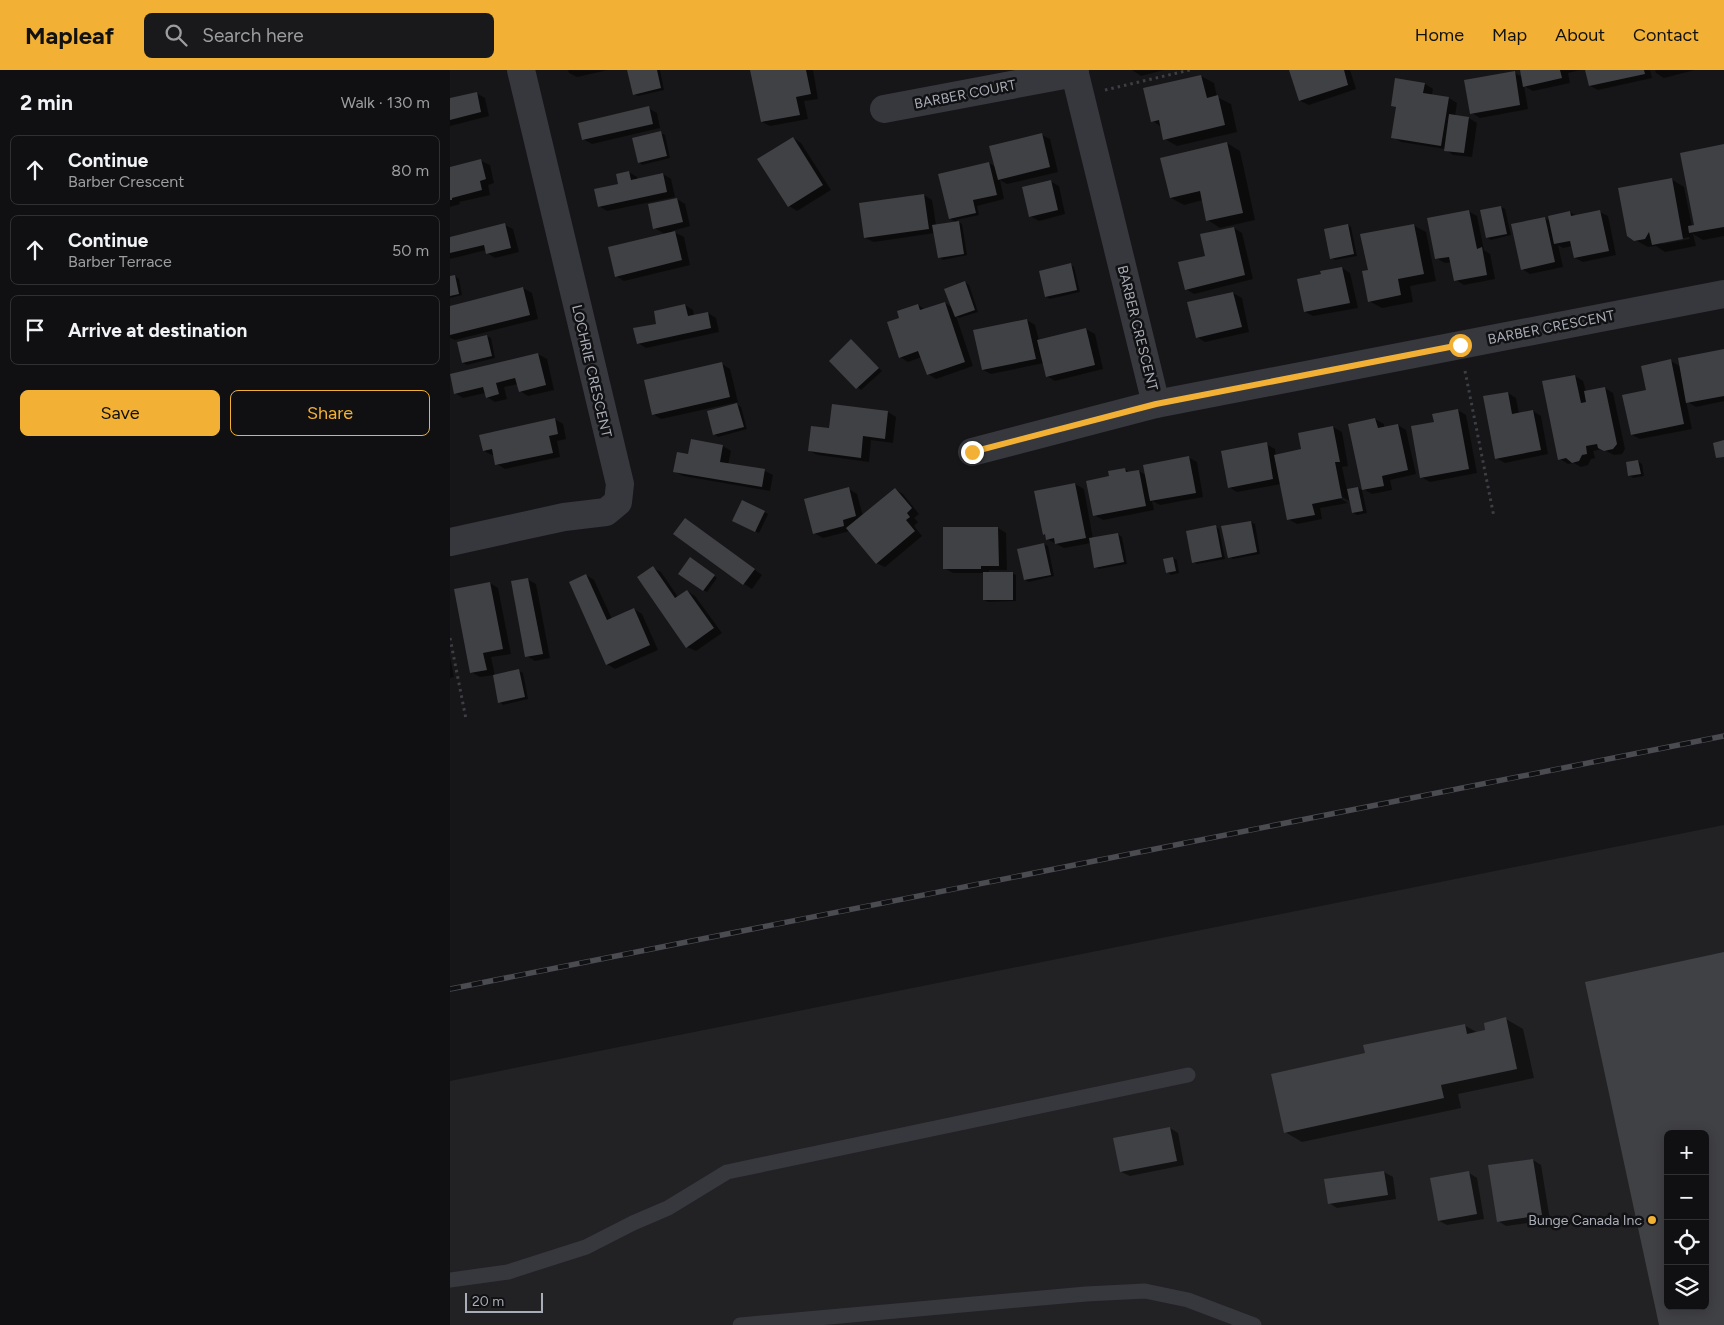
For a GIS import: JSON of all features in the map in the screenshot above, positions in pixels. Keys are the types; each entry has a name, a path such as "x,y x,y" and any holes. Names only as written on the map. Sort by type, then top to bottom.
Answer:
{"street":[{"name":"LOCHRIE CRESCENT","path":"450,542 564,517 606,512 618,502 620,484 521,70"},
{"name":"BARBER COURT","path":"884,109 1077,80"},
{"name":"BARBER CRESCENT","path":"1077,80 1156,404 1724,294"},
{"path":"972,452 1156,404"}],"lane":[{"path":"450,1280 508,1272 586,1248 633,1223 668,1208 726,1172 1188,1075"},
{"path":"740,1325 1086,1294 1145,1291 1188,1300 1254,1325"}],"path":[{"path":"1077,80 1104,90 1190,70"},
{"path":"1464,367 1494,517"},
{"path":"450,638 466,719"}],"shaded area":[{"path":"1724,825 1724,1325 450,1325 450,1081"}],"building":[{"path":"627,70 657,70 661,88 633,95"},
{"path":"750,70 806,70 811,94 796,97 800,115 761,122"},
{"path":"1289,70 1344,70 1348,85 1299,101"},
{"path":"1520,70 1560,70 1562,78 1523,87"},
{"path":"1585,70 1644,70 1645,74 1589,86"},
{"path":"1515,71 1520,105 1470,114 1464,80"},
{"path":"1201,75 1207,98 1218,95 1225,125 1163,140 1159,120 1151,122 1143,88"},
{"path":"1395,78 1425,83 1423,93 1449,97 1441,146 1391,138 1396,107 1391,106"},
{"path":"477,92 481,112 450,120 450,98"},
{"path":"649,106 653,124 582,140 578,123"},
{"path":"1449,114 1469,117 1464,153 1444,151"},
{"path":"661,131 667,156 638,163 632,138"},
{"path":"1042,133 1050,167 998,180 989,146"},
{"path":"793,137 823,185 788,207 757,159"},
{"path":"1227,142 1243,213 1206,221 1200,191 1170,198 1160,158"},
{"path":"1724,144 1724,227 1689,233 1688,226 1694,225 1680,153"},
{"path":"481,159 486,179 480,181 482,190 450,200 450,167"},
{"path":"989,162 997,195 973,200 976,213 949,219 938,174"},
{"path":"629,171 631,180 663,173 667,192 598,207 594,189 618,184 616,174"},
{"path":"1672,178 1683,239 1652,245 1649,232 1645,239 1634,241 1627,236 1618,188"},
{"path":"1051,180 1058,210 1029,217 1022,187"},
{"path":"924,194 929,229 864,238 859,203"},
{"path":"677,198 683,222 653,229 648,204"},
{"path":"1501,206 1507,234 1486,238 1480,210"},
{"path":"1469,210 1477,249 1482,247 1487,275 1454,281 1449,257 1435,259 1427,218"},
{"path":"1600,210 1609,251 1574,258 1570,241 1554,244 1548,216 1570,211 1571,216"},
{"path":"1545,217 1555,262 1521,270 1511,224"},
{"path":"959,221 964,254 938,258 932,225"},
{"path":"505,223 511,248 486,254 484,245 450,253 450,237"},
{"path":"1348,224 1354,254 1330,259 1324,229"},
{"path":"1414,224 1424,274 1398,279 1401,295 1368,302 1362,271 1368,270 1360,234"},
{"path":"1234,227 1245,275 1185,290 1178,262 1205,256 1200,234"},
{"path":"675,231 682,260 615,277 608,247"},
{"path":"1071,263 1077,290 1045,297 1039,271"},
{"path":"1342,267 1350,303 1304,312 1297,279 1321,274 1320,271"},
{"path":"455,275 459,294 450,296 450,276"},
{"path":"965,281 975,310 955,317 944,289"},
{"path":"523,287 530,315 450,335 450,306"},
{"path":"1233,292 1242,327 1196,338 1187,302"},
{"path":"945,302 965,362 927,375 918,351 899,358 887,322 899,318 897,311 918,304 920,310"},
{"path":"685,304 688,316 708,312 711,328 637,344 633,328 656,324 654,311"},
{"path":"1027,319 1036,359 982,370 973,330"},
{"path":"1086,328 1095,365 1046,377 1037,340"},
{"path":"487,335 492,356 462,363 457,342"},
{"path":"851,339 879,368 856,389 829,361"},
{"path":"1724,349 1724,396 1686,403 1678,358"},
{"path":"538,353 546,385 519,392 515,378 496,383 499,394 486,398 483,387 454,394 450,374"},
{"path":"1671,359 1684,424 1631,435 1622,395 1646,390 1641,366"},
{"path":"722,362 730,397 652,415 644,380"},
{"path":"1575,375 1581,403 1586,402 1584,391 1605,387 1617,444 1613,449 1604,451 1598,448 1597,444 1586,446 1587,454 1582,455 1579,461 1572,463 1566,458 1558,460 1542,381"},
{"path":"1508,392 1512,414 1533,410 1541,450 1495,459 1483,396"},
{"path":"737,403 744,427 713,435 707,411"},
{"path":"832,404 888,411 885,439 863,436 861,458 808,451 811,426 829,428"},
{"path":"1458,409 1469,469 1420,478 1411,426 1434,422 1432,414"},
{"path":"555,418 558,434 549,436 553,453 495,465 492,449 483,451 479,435"},
{"path":"1375,418 1378,428 1398,424 1408,470 1382,476 1384,486 1362,490 1348,424"},
{"path":"1333,426 1340,462 1335,462 1342,498 1312,504 1315,515 1287,520 1274,455 1301,449 1298,433"},
{"path":"691,439 723,445 720,462 765,469 762,487 673,472 677,452 688,454"},
{"path":"1724,440 1724,457 1716,458 1713,443"},
{"path":"1267,442 1273,479 1228,488 1221,451"},
{"path":"1189,456 1196,493 1150,501 1143,465"},
{"path":"1638,460 1641,474 1628,476 1626,462"},
{"path":"1125,468 1126,472 1139,470 1146,506 1093,516 1086,481 1109,476 1108,471"},
{"path":"1075,483 1086,538 1055,544 1054,538 1046,540 1045,534 1043,535 1034,491"},
{"path":"849,487 856,516 843,520 844,526 813,534 804,499"},
{"path":"1358,487 1363,511 1352,513 1347,489"},
{"path":"895,488 912,508 907,513 910,517 906,520 915,531 876,564 846,528"},
{"path":"742,500 765,511 755,532 732,521"},
{"path":"685,518 755,569 743,585 673,534"},
{"path":"1251,521 1257,552 1228,558 1221,526"},
{"path":"1216,525 1222,557 1192,563 1186,531"},
{"path":"943,527 998,527 999,566 981,566 981,569 943,569"},
{"path":"1118,533 1124,562 1094,568 1089,538"},
{"path":"1044,543 1051,575 1024,580 1017,549"},
{"path":"690,557 715,575 703,591 678,574"},
{"path":"1173,557 1176,571 1166,573 1163,559"},
{"path":"653,566 675,598 687,590 714,628 686,648 637,577"},
{"path":"983,572 1013,572 1013,600 983,600"},
{"path":"586,574 607,620 634,608 650,645 606,665 569,582"},
{"path":"528,578 543,654 525,657 511,581"},
{"path":"490,582 503,649 483,653 487,670 470,673 454,589"},
{"path":"519,669 525,697 498,703 493,675"},
{"name":"Bunge Canada Inc","path":"1724,952 1724,1325 1659,1325 1585,982"},
{"path":"1506,1017 1517,1069 1441,1085 1444,1098 1284,1133 1271,1074 1365,1053 1363,1045 1465,1024 1467,1034 1485,1030 1484,1023"},
{"path":"1170,1127 1177,1161 1120,1172 1113,1138"},
{"path":"1533,1159 1542,1215 1497,1222 1488,1165"},
{"path":"1384,1171 1388,1195 1328,1204 1324,1179"},
{"path":"1469,1171 1477,1214 1438,1221 1430,1178"}],"railway":[{"path":"450,989 1724,736"}],"place":[{"name":"Bunge Canada Inc","path":"1652,1220"}],"route":[{"path":"972,452 1156,404 1460,345"}]}
